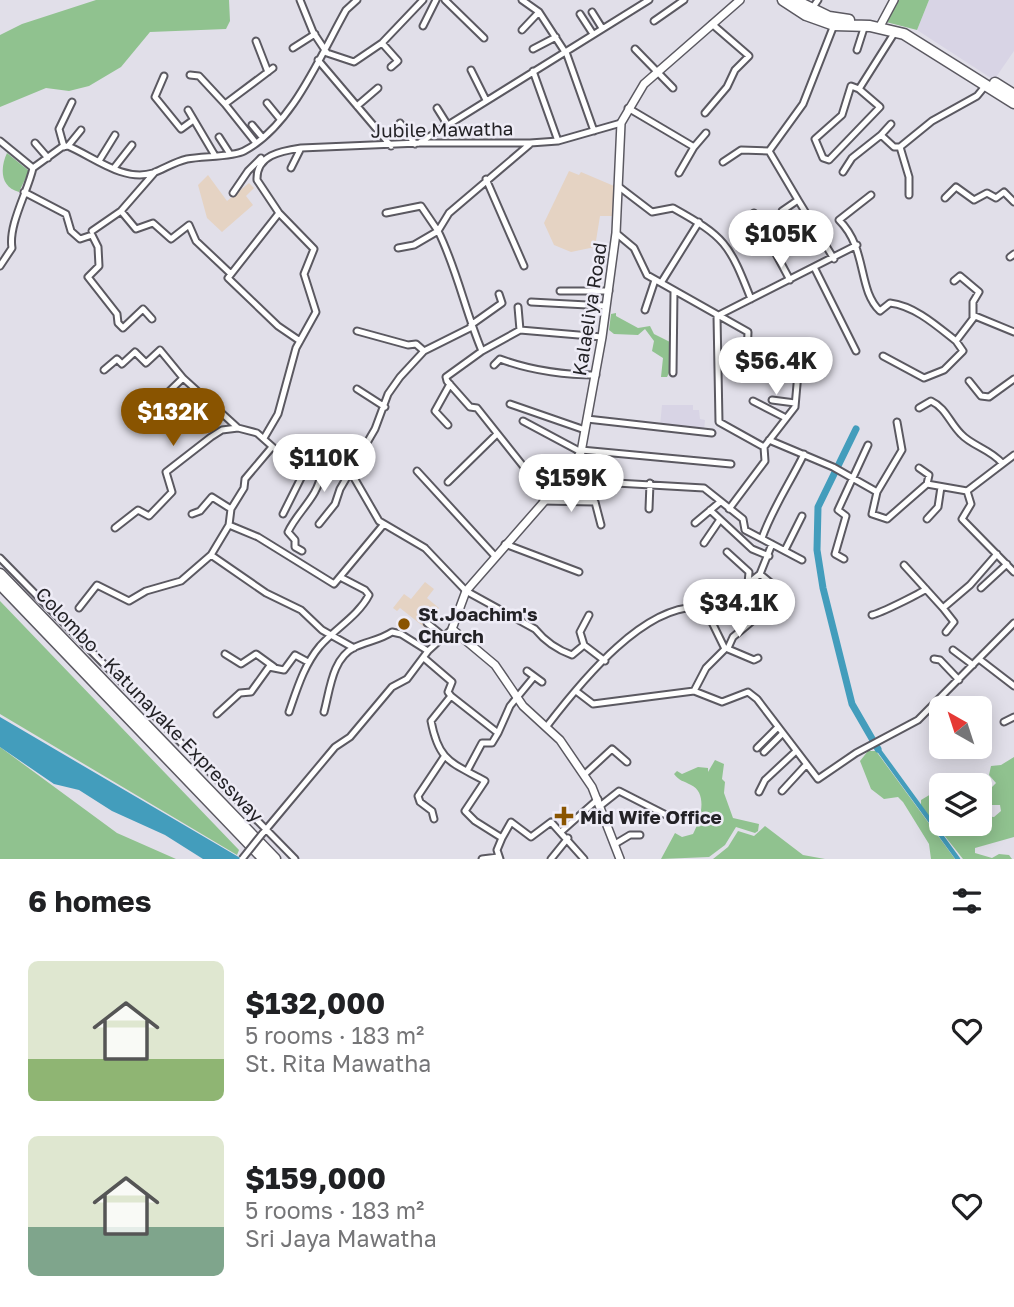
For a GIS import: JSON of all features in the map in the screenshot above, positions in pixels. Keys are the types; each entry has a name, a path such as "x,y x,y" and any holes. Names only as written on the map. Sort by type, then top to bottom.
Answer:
{"highway":[{"path":"783,0 806,15 834,25 881,25 928,48 1014,103"},
{"path":"794,0 811,10 843,20 881,25 932,43 1014,95"},
{"name":"Colombo - Katunayake Expressway","path":"0,574 275,859"},
{"name":"Colombo - Katunayake Expressway","path":"0,584 264,859"}],"street":[{"path":"300,0 327,53 354,62 382,43 421,0"},
{"path":"72,102 60,129 66,147 114,169 135,174 155,172 185,159 242,153 280,119 297,99 346,10 357,0"},
{"path":"423,26 436,0"},
{"path":"445,0 484,38"},
{"path":"522,0 539,12 565,52 594,131"},
{"path":"400,123 417,144 649,0"},
{"path":"654,20 684,0"},
{"name":"Kalaeliya Road","path":"452,629 466,591 494,555 563,480 581,451 609,291 616,233 621,123 644,84 740,0"},
{"path":"811,10 818,0"},
{"path":"881,25 894,0"},
{"path":"522,30 539,12"},
{"path":"592,12 602,28"},
{"path":"580,14 593,34"},
{"path":"705,113 727,87 730,76 749,56 712,24"},
{"path":"769,151 803,104 834,25"},
{"path":"857,50 865,25"},
{"path":"859,89 895,32"},
{"path":"292,48 315,34"},
{"path":"533,49 556,37"},
{"path":"256,41 268,72"},
{"path":"382,43 398,61 391,67"},
{"path":"635,49 673,88"},
{"path":"318,60 392,146"},
{"path":"225,104 273,68"},
{"path":"471,70 486,100"},
{"path":"533,71 558,141"},
{"path":"190,75 199,76 225,104 254,144 262,159 257,180 279,214 314,249 304,274 316,312 300,341 278,414 264,438"},
{"path":"164,76 155,97 181,129 195,118 188,110"},
{"path":"881,135 894,147 900,147 932,121 977,96 986,85"},
{"path":"851,86 859,89 880,107 829,160 823,158 815,139 842,115 851,86"},
{"path":"357,106 378,88"},
{"path":"267,103 280,119"},
{"path":"436,108 447,124"},
{"path":"628,108 694,147"},
{"path":"192,121 214,154"},
{"name":"Jubile Mawatha","path":"262,159 277,152 301,148 530,144 558,141 621,123"},
{"path":"843,172 852,158 891,124"},
{"path":"252,125 261,137"},
{"path":"0,265 12,248 11,240 24,191 33,169 66,147 80,130"},
{"path":"679,173 694,147 706,133"},
{"path":"99,161 114,135"},
{"path":"219,137 230,154"},
{"path":"0,141 33,169"},
{"path":"35,143 48,158"},
{"path":"398,248 414,245 438,231 449,213 530,144"},
{"path":"114,169 132,145"},
{"path":"900,147 909,177 909,195"},
{"path":"291,168 301,148"},
{"path":"723,162 741,150 769,151"},
{"path":"769,151 834,259"},
{"path":"233,193 248,171 262,159"},
{"path":"92,231 121,211 155,172"},
{"path":"486,179 524,266"},
{"path":"618,186 652,212 673,208 726,243 751,299"},
{"path":"945,198 956,187 974,200 986,194 996,198 1004,192 1014,202"},
{"path":"24,191 66,214 71,231 80,239 92,235 98,247 99,265 88,276 124,328 143,309 152,318"},
{"path":"871,195 839,220 858,245 872,303 880,311 890,303 897,303 925,316 956,341 963,351 944,370 925,378 883,356"},
{"path":"782,211 798,200"},
{"path":"386,213 421,206 452,259 471,326 482,351"},
{"path":"121,211 136,229 153,223 171,239 189,225 196,240 231,274"},
{"path":"754,213 790,280"},
{"path":"279,214 228,278 278,326 300,341"},
{"path":"645,310 658,282 698,222"},
{"path":"616,233 634,248 647,275 748,332 747,356 814,377"},
{"path":"717,316 858,245"},
{"path":"815,269 856,351"},
{"path":"954,281 960,276 979,292 973,302 973,317 956,341"},
{"path":"560,291 609,291"},
{"path":"673,373 674,291"},
{"path":"319,524 335,504 340,489 394,386 424,351 471,326 502,303 499,294"},
{"path":"531,302 606,306"},
{"path":"518,307 520,330"},
{"path":"717,316 719,422 764,447"},
{"path":"973,317 1014,332"},
{"path":"601,525 595,502 545,498 477,408 470,407 446,377 482,351 520,330 602,337"},
{"path":"357,331 408,345 416,344 424,351"},
{"path":"104,370 117,359 122,364 135,352 146,363 160,351 183,378 238,428 264,438 272,447 306,468 321,473 349,474 356,481 366,503 384,524 425,548 466,591 535,629 540,638 567,653 572,655 584,645"},
{"path":"494,365 499,359 513,367 536,371 596,375"},
{"path":"729,509 765,461 764,447 795,403 798,373"},
{"path":"159,417 152,408 183,378"},
{"path":"969,381 985,397 1014,379"},
{"path":"448,425 435,411 450,384"},
{"path":"357,389 385,407"},
{"path":"772,400 795,403"},
{"path":"753,401 786,418"},
{"path":"919,408 931,401 939,404 961,435 984,447 1002,463"},
{"path":"510,404 585,430"},
{"path":"586,419 712,433"},
{"path":"523,421 581,451 731,464"},
{"path":"897,422 902,450 877,492 872,514 891,519 917,490 926,484 929,475 919,468"},
{"path":"115,528 138,510 149,516 172,492 166,472 178,460 222,430 238,428"},
{"path":"448,482 497,434"},
{"path":"769,440 833,467 877,492"},
{"path":"844,559 835,554 846,516 838,510 868,445"},
{"path":"79,608 97,585 125,599 134,600 146,591 181,580 211,555 229,525 231,509 244,488 245,479 272,447"},
{"path":"762,538 780,494 792,480 804,454"},
{"path":"926,484 967,491 1014,455"},
{"path":"283,514 306,468"},
{"path":"416,471 494,555"},
{"path":"302,551 295,547 295,540 288,532 296,514 314,494 321,473"},
{"path":"563,480 704,488 743,519 745,530 802,560"},
{"path":"649,509 650,484"},
{"path":"927,519 939,507 941,487"},
{"path":"967,491 971,504 962,519 1014,572"},
{"path":"192,514 200,511 212,498 231,509"},
{"path":"695,523 720,502"},
{"path":"710,510 752,549 769,556"},
{"path":"785,550 802,516"},
{"path":"704,543 719,521"},
{"path":"229,525 258,537 334,584 342,578 365,544 384,524"},
{"path":"505,544 579,572"},
{"path":"708,615 760,574 772,544"},
{"path":"727,552 749,572 748,584"},
{"path":"943,608 971,585 997,554"},
{"path":"211,555 266,593 301,610 323,630 354,648"},
{"path":"0,558 264,832 295,859"},
{"path":"981,588 1007,564"},
{"path":"904,565 954,622 946,632"},
{"path":"760,574 789,598 786,604"},
{"path":"289,712 309,662 349,616 361,611 369,595 342,578"},
{"path":"872,615 904,598 914,598 926,589"},
{"path":"547,726 576,691 638,629 648,627 665,612 688,606 705,608 727,649 754,660 758,659"},
{"path":"589,615 580,632 584,645 606,661"},
{"path":"648,615 653,621"},
{"path":"694,691 706,668 727,649 733,637 757,617"},
{"path":"427,623 443,636"},
{"path":"576,691 598,705 694,691 722,702 748,692 818,779 873,743 918,720 1014,623"},
{"path":"242,859 335,747 350,737 392,687 407,679 428,652 452,629 495,665 516,697 547,726 584,774 599,803 620,859"},
{"path":"324,712 334,673 345,655 354,648 392,632 401,634 428,652"},
{"path":"975,649 980,657 1014,686"},
{"path":"953,650 973,665"},
{"path":"225,654 240,664 256,654 274,667 284,670 295,654 309,662"},
{"path":"424,658 452,682 448,692 451,696 498,733"},
{"path":"934,659 940,660 959,680"},
{"path":"217,714 240,693 251,692 270,667 274,667"},
{"path":"527,671 542,682"},
{"path":"467,771 482,743 492,743 516,697 533,678"},
{"path":"451,696 431,721 436,747 444,757 485,782 465,811 475,821 502,838"},
{"path":"1004,722 1014,717"},
{"path":"757,748 777,728"},
{"path":"764,752 782,734"},
{"path":"584,774 612,749 627,762"},
{"path":"759,792 765,780 795,752"},
{"path":"434,819 433,813 420,802 418,796 444,757"},
{"path":"782,791 805,766"},
{"path":"562,831 618,791 668,816"},
{"path":"482,859 499,858 502,838 511,822 531,837 547,822 554,823 562,831 584,859"},
{"path":"615,844 630,835 640,835"},
{"path":"551,859 568,838"}],"shaded area":[{"path":"929,0 1014,0 1014,51 994,80 917,30"},
{"path":"569,171 579,175 581,172 614,186 613,216 600,216 595,247 571,252 554,245 544,223"},
{"path":"208,175 227,201 249,183 254,188 246,196 253,205 222,232 207,218 198,185"},
{"path":"662,405 693,405 693,410 699,410 700,419 705,420 704,430 660,426"},
{"path":"425,582 434,589 427,598 439,608 428,622 442,633 438,638 400,608 397,611 393,608 404,594 411,599"}],"green space":[{"path":"96,0 229,0 230,21 226,29 150,32 121,67 89,86 69,91 46,88 0,107 0,35 22,24"},
{"path":"897,0 929,0 917,30 886,22"},
{"path":"7,153 29,171 19,192 8,186 3,176"},
{"path":"616,313 616,316 638,328 650,326 654,334 670,342 671,369 667,377 661,377 663,358 652,351 654,341 645,329 638,335 614,334 609,330 611,314"},
{"path":"0,601 239,850 237,855 0,714"},
{"path":"0,747 117,833 176,859 0,859"},
{"path":"868,751 876,751 929,823 929,836 938,836 955,859 931,859 929,844 903,802 898,797 884,799 871,789 860,761"},
{"path":"1014,757 1014,837 975,848 975,853 992,858 999,854 1009,855 1012,859 963,859 945,836 992,836 992,817 1001,811 1000,805 992,805 992,787 996,783 992,773 989,773 991,766 1001,765"},
{"path":"715,760 724,764 724,793 733,818 759,824 758,831 755,833 736,827 725,845 709,857 661,859 675,833 682,837 693,834 700,814 700,794 674,774 677,771 682,774 698,767 708,768 708,772"},
{"path":"929,795 929,816 921,806 921,800"},
{"path":"765,826 803,855 825,859 713,859 728,847 738,831 754,836"}],"water":[{"path":"0,717 242,859 203,859 165,835 112,811 79,790 54,784 0,747"}],"waterway":[{"path":"856,429 818,507 817,550 823,588 852,704 878,749"},
{"path":"878,749 958,859"}],"place":[{"name":"St.Joachim's Church","path":"404,624"},
{"name":"Mid Wife Office","path":"564,816"}]}
